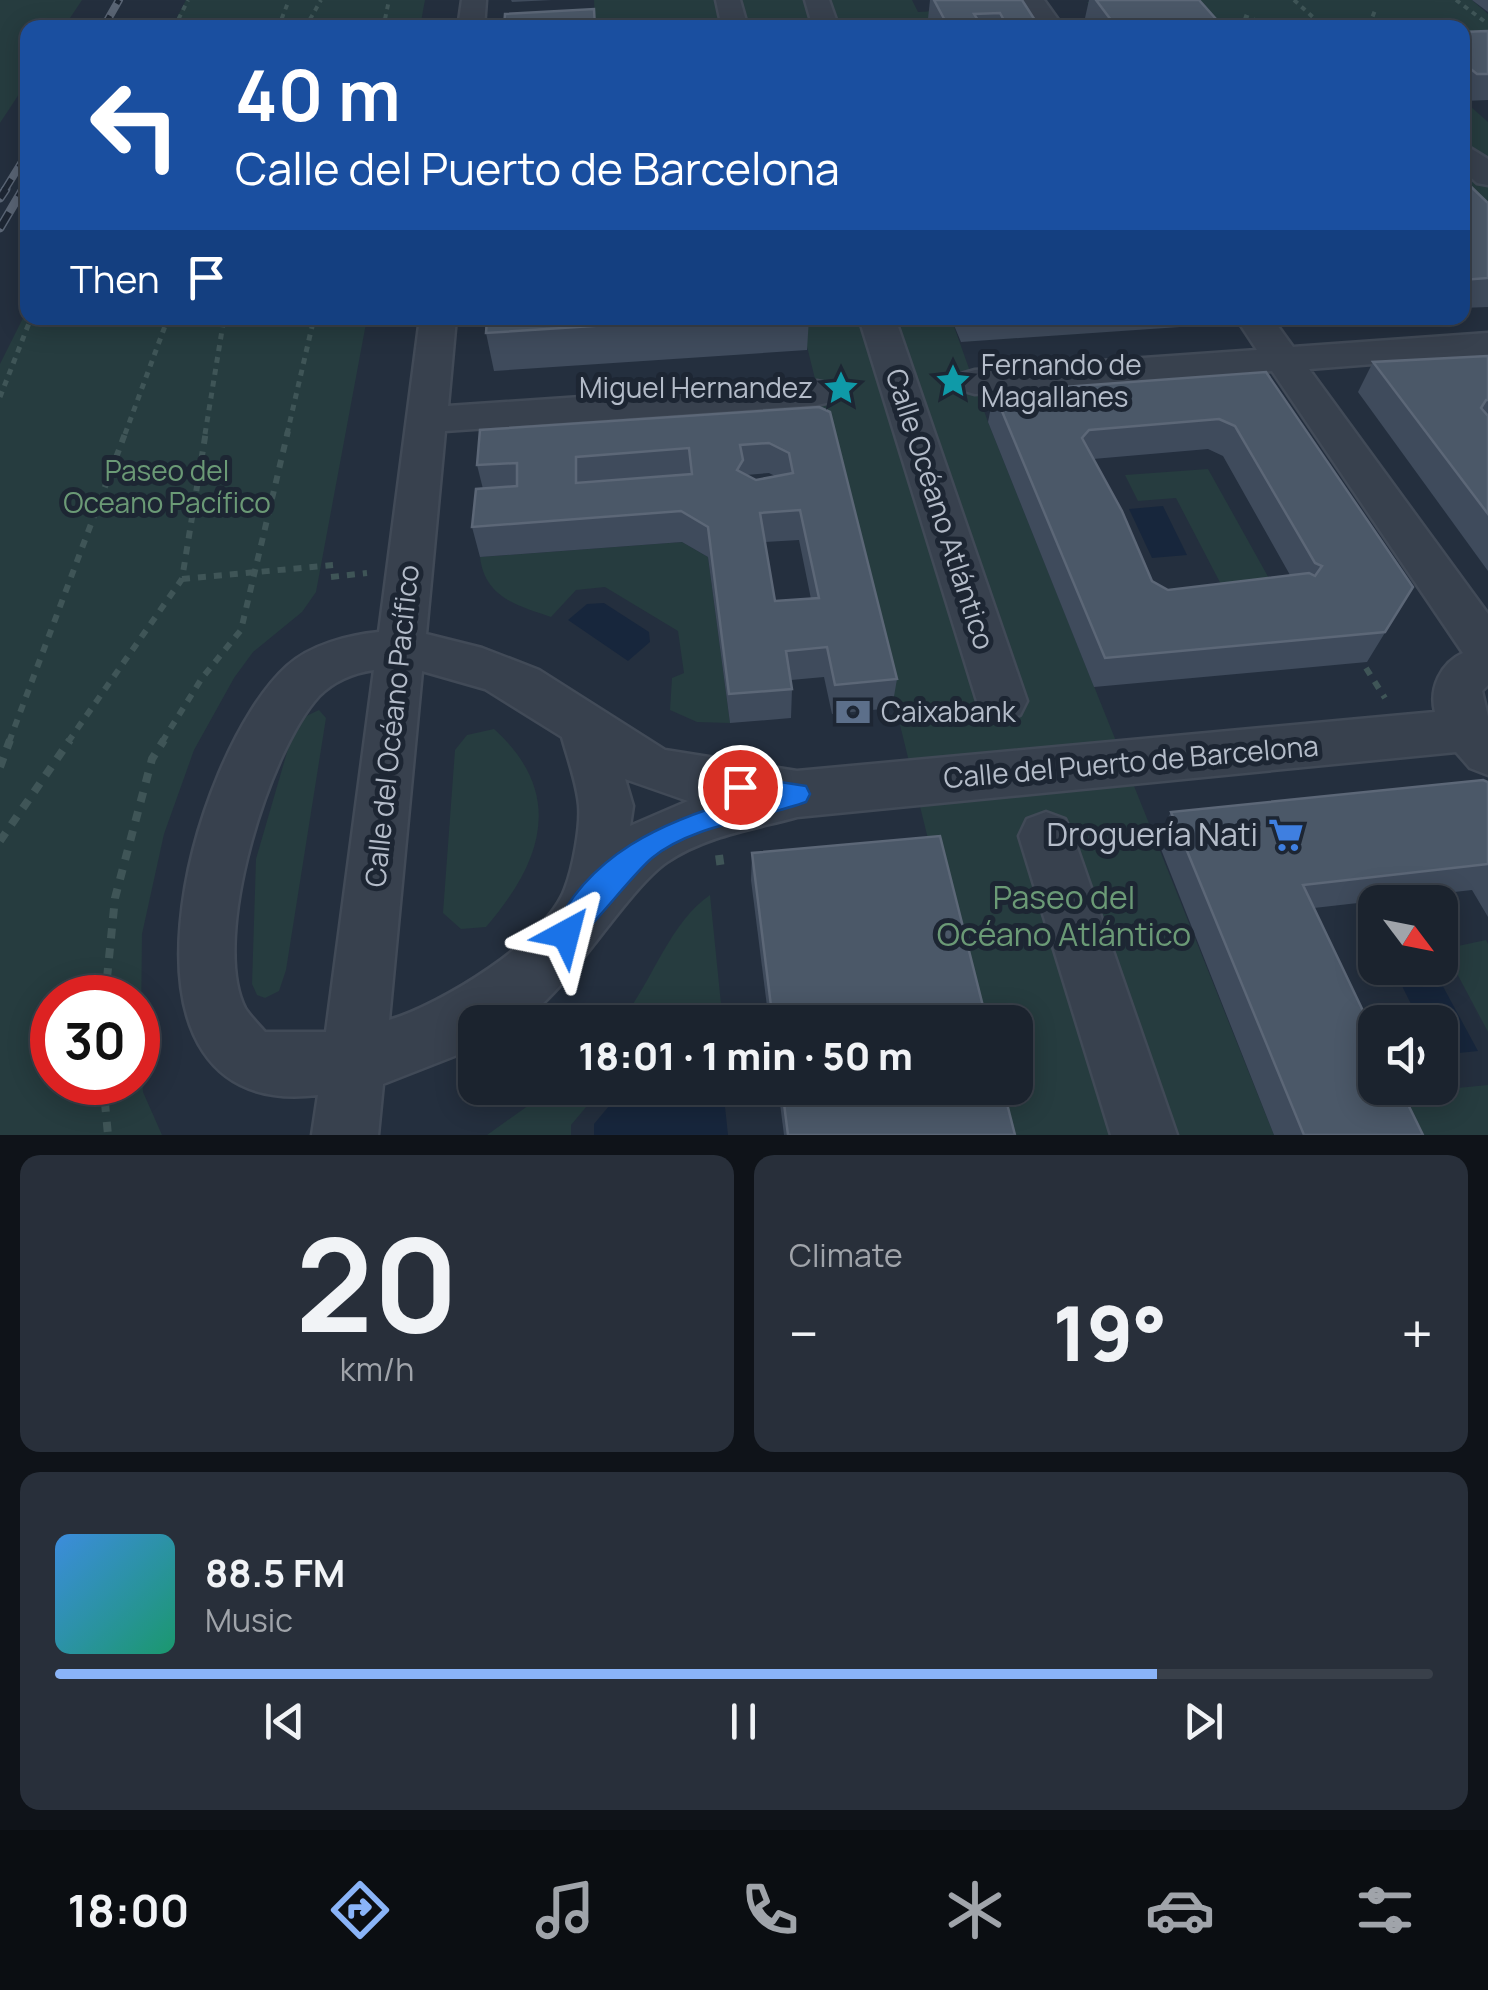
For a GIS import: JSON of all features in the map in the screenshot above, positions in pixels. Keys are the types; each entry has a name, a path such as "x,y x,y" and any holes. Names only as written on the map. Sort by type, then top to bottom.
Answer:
{"street":[{"name":"Calle del Océano Pacífico","path":"346,1135 437,325"},
{"name":"Calle Océano Atlántico","path":"879,325 1002,701"},
{"path":"1259,325 1488,651"},
{"path":"975,382 1488,344"},
{"path":"426,420 817,393"},
{"name":"Calle del Puerto de Barcelona","path":"797,794 644,846 540,963 479,1014 447,1032 355,1058 286,1065 241,1054 223,1029 211,998 208,964 213,884 227,825 248,768 279,710 301,682 350,655 401,650 509,678 562,708 586,730 656,770 711,784 797,794 1477,742 1456,708 1456,691 1463,677 1488,663"},
{"path":"586,730 606,806 592,900"},
{"path":"1046,836 1144,1135"}],"path":[{"path":"389,0 385,19 400,20"},
{"path":"1294,0 1315,20"},
{"path":"1456,0 1488,24"},
{"path":"1371,20 1376,8"},
{"path":"1244,16 1255,20"},
{"path":"0,397 28,325"},
{"path":"0,768 165,325"},
{"path":"0,841 182,579 223,325"},
{"path":"107,975 115,898 152,759 202,678 241,630 312,325"},
{"path":"182,579 333,565"},
{"path":"106,1105 108,1135"}],"green space":[{"path":"0,0 82,0 69,20 20,20 20,93 0,123"},
{"path":"186,0 425,0 421,20 176,20"},
{"path":"594,0 912,0 918,12 984,8 991,20 595,20"},
{"path":"1472,0 1488,14 1488,56 1470,57 1470,20 1148,20 1096,12 1087,2"},
{"path":"1470,106 1488,122 1488,246 1470,227"},
{"name":"Paseo del Oceano Pacífico","path":"20,324 366,325 316,592 302,612 253,652 194,750 164,834 142,934 142,975 30,975 30,1105 149,1105 162,1135 0,1135 0,364"},
{"name":"Paseo del Océano Atlántico","path":"802,325 953,325 988,422 1274,1135 1000,1135 993,1105 1033,1105 1033,1005 969,1005"},
{"path":"1208,469 1275,589 1226,594 1176,498 1138,501 1125,475"},
{"path":"682,542 708,557 730,723 697,722 670,710 672,678 684,673 678,631 605,587 576,590 551,617 526,608 496,591 488,582 480,557"},
{"path":"319,710 326,718 286,970 279,991 265,998 257,995 252,984 256,859 292,735 302,718"},
{"path":"494,729 517,754 531,778 538,803 538,828 521,878 486,927 461,929 443,913 455,750 467,735"},
{"path":"710,895 721,1004 632,1005 672,937"},
{"path":"1486,940 1488,944 1488,1032 1458,975 1458,946"},
{"path":"1488,1085 1488,1135 1413,1135 1398,1105 1458,1105 1458,1088"},
{"path":"529,1105 588,1105 571,1125 571,1135 487,1135"}],"water":[{"path":"1163,506 1187,555 1152,558 1129,509"},
{"path":"604,603 649,632 650,642 628,661 568,620 587,604"},
{"path":"1402,985 1442,985 1453,1005 1412,1005"},
{"path":"1458,1014 1478,1051 1458,1053"},
{"path":"610,1105 725,1105 728,1135 594,1135 594,1124"}],"building":[{"path":"934,0 1022,0 1035,20 1004,20 1000,13 974,14 978,20 945,20"},
{"path":"1096,0 1199,0 1217,20 1111,20"},
{"path":"594,9 595,20 505,20 505,14"},
{"path":"1488,31 1488,74 1477,74 1470,68 1470,32"},
{"path":"1470,186 1488,203 1488,278 1470,279"},
{"path":"487,325 609,325 486,333"},
{"path":"1488,356 1488,400 1481,408 1488,416 1488,514 1373,362"},
{"path":"1266,372 1413,587 1385,632 1105,658 994,392","holes":["1219,419 1235,426 1315,563 1322,566 1315,576 1309,573 1168,590 1152,581 1122,511 1082,438 1089,430"]},
{"path":"819,407 830,412 897,679 835,685 827,647 786,651 792,689 729,694 708,527 681,511 472,527 476,489 517,486 517,463 477,465 480,430","holes":["769,443 789,453 793,473 756,480 737,470 743,460 740,445","689,448 692,474 576,483 576,457","800,510 819,598 775,601 760,513"]},
{"path":"1488,782 1488,864 1303,885 1360,1005 1358,1105 1408,1105 1423,1135 1304,1135 1171,812"},
{"path":"940,836 983,1005 771,1005 752,853"},
{"path":"784,1105 1007,1105 1015,1135 788,1135"}],"railway":[{"path":"108,20 119,0"},
{"path":"4,191 20,165"},
{"path":"0,198 6,189"},
{"path":"0,228 20,194"}],"place":[{"name":"Fernando de Magallanes","path":"953,381"},
{"name":"Miguel Hernandez","path":"841,388"},
{"name":"Caixabank","path":"853,712"},
{"name":"Droguería Nati","path":"1286,835"}],"route":[{"path":"566,934 592,900 644,846 690,826 797,794 740,787"}]}
